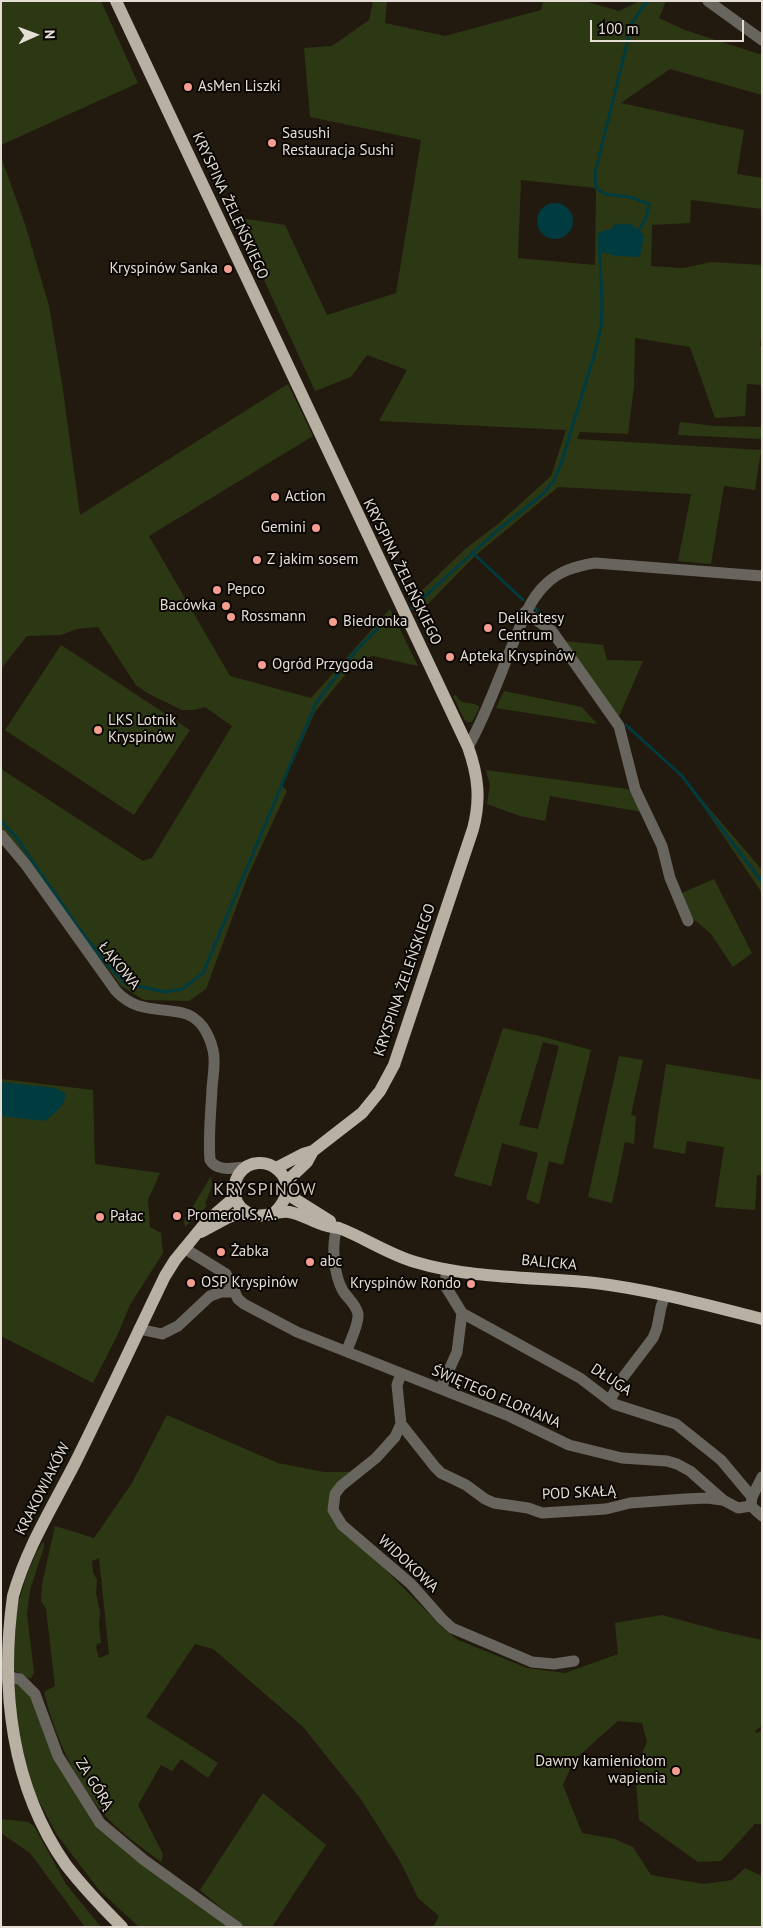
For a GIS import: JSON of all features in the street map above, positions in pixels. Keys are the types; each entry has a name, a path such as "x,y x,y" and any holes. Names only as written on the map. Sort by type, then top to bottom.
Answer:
{"main road":[{"name":"KRYSPINA ŻELEŃSKIEGO","path":"116,1 468,747 475,767 478,784 476,815 398,1055 386,1081 362,1113 314,1151 286,1188"},
{"name":"KRYSPINA ŻELEŃSKIEGO","path":"276,1168 302,1154 314,1151"},
{"path":"261,1163 276,1168 282,1174 286,1188 285,1200 274,1213 259,1216 244,1211 235,1197 235,1183 241,1172 246,1167 261,1163"},
{"name":"BALICKA","path":"286,1188 337,1228"},
{"name":"KRAKOWIAKÓW","path":"122,1927 91,1895 66,1865 32,1807 9,1740 4,1710 3,1650 13,1596 25,1561 165,1276 184,1248 207,1220 235,1197"},
{"name":"KRAKOWIAKÓW","path":"196,1235 244,1211"},
{"name":"BALICKA","path":"274,1213 288,1212 337,1228 404,1258 446,1269 595,1283 665,1295 762,1319"}],"street":[{"path":"708,1 762,40"},
{"path":"468,747 480,726 527,610 544,586 559,574 575,566 622,564 762,576"},
{"path":"527,610 552,631 619,726 635,789 662,846 670,878 688,921"},
{"name":"ŁĄKOWA","path":"1,835 26,865 116,991 124,999 133,1005 145,1008 185,1013 195,1018 201,1024 213,1049 214,1062 210,1119 210,1160 212,1164 220,1168 224,1175 235,1183"},
{"path":"220,1168 246,1167"},
{"path":"337,1228 335,1236 338,1279 344,1293 356,1307 358,1316 347,1351"},
{"name":"ŚWIĘTEGO FLORIANA","path":"184,1248 226,1274 238,1299 244,1304 296,1332 509,1416 569,1445 622,1458 668,1461 690,1471 723,1500 738,1508 751,1502"},
{"name":"DŁUGA","path":"446,1269 446,1287 462,1313 580,1378 610,1400 638,1412 676,1424 721,1460 762,1516"},
{"path":"139,1329 162,1334 178,1326 210,1296 221,1292 235,1292"},
{"path":"610,1400 620,1380 653,1338 665,1295"},
{"path":"441,1388 457,1352 462,1313"},
{"path":"401,1374 397,1385 401,1424"},
{"name":"POD SKAŁĄ","path":"401,1424 441,1473 466,1485 484,1499 494,1503 542,1512 606,1509 630,1504 686,1499 707,1498 723,1500"},
{"name":"WIDOKOWA","path":"401,1424 395,1437 378,1455 341,1486 335,1494 333,1510 342,1526 411,1584 452,1628 532,1662 554,1664 574,1661"},
{"path":"751,1502 762,1477"},
{"name":"ZA GÓRĄ","path":"2,1676 20,1680 35,1694 58,1756 100,1823 144,1860 237,1927"}],"green space":[{"path":"1,1 101,1 138,83 1,145"},
{"path":"373,1 387,1 385,23 445,36 541,10 543,1 584,1 619,11 640,1 666,1 659,18 685,30 762,55 762,95 670,69 621,103 744,130 737,174 762,178 762,209 691,200 690,223 652,225 651,266 683,268 712,262 762,265 760,346 762,347 762,385 747,384 745,416 715,418 690,347 635,338 634,386 628,434 580,432 577,439 761,450 755,490 724,486 711,564 678,561 691,494 558,487 476,555 416,616 410,602 464,550 498,524 551,476 566,430 379,421 407,370 367,355 351,377 315,391 235,217 285,225 327,315 396,293 421,140 310,117 304,48 332,46 369,20","holes":["521,180 596,188 595,265 518,258"]},
{"path":"1,157 25,224 49,306 62,383 80,515 288,384 313,436 149,536 230,676 311,698 390,609 418,666 373,656 357,660 315,712 282,786 287,791 247,878 206,989 189,1001 144,1000 121,986 1,827 1,769 143,861 152,858 232,726 205,707 194,710 182,710 149,694 136,685 98,627 77,629 61,635 27,636 1,669"},
{"path":"680,422 715,426 762,427 762,439 678,435"},
{"path":"564,641 603,645 607,660 643,661 618,719"},
{"name":"LKS Lotnik Kryspinów","path":"61,645 190,730 134,815 5,730"},
{"path":"504,691 582,707 597,724 496,708"},
{"path":"456,695 460,701 479,706 472,722 467,722 464,719 453,696"},
{"path":"486,770 628,789 642,812 550,796 545,821 520,816 487,804 490,785"},
{"path":"686,781 762,870 762,893"},
{"path":"714,879 752,953 733,967 711,934 690,916 682,893"},
{"path":"503,1028 591,1050 563,1165 549,1161 539,1204 526,1199 538,1153 502,1143 491,1186 454,1176","holes":["543,1042 559,1046 538,1129 519,1125"]},
{"path":"619,1056 643,1060 631,1115 636,1116 634,1144 625,1142 612,1203 588,1197"},
{"path":"666,1064 762,1080 762,1175 757,1175 755,1210 715,1207 724,1147 687,1141 685,1154 653,1148"},
{"path":"1,1079 93,1090 95,1164 160,1173 148,1200 150,1227 161,1233 163,1253 130,1305 118,1334 93,1383 1,1336"},
{"path":"211,1176 212,1186 205,1204 207,1206 185,1227 184,1221"},
{"path":"167,1415 278,1463 324,1472 354,1472 330,1509 372,1556 442,1627 458,1640 527,1668 565,1673 618,1654 615,1623 662,1615 762,1640 762,1726 755,1731 757,1733 762,1730 762,1824 755,1824 721,1861 698,1862 639,1820 635,1770 647,1742 642,1723 618,1721 574,1760 563,1785 582,1833 615,1839 633,1847 651,1875 704,1884 732,1880 745,1868 762,1876 762,1927 433,1927 439,1916 418,1898 400,1861 360,1798 303,1727 213,1649 195,1644 146,1717 218,1763 208,1778 181,1759 172,1771 161,1765 138,1805 163,1854 161,1862 115,1826 82,1785 66,1755 44,1692 55,1686 46,1609 41,1601 42,1584 55,1526 94,1538 132,1483","holes":["99,1558 109,1654 99,1658 96,1648 97,1644 101,1643 100,1612 96,1593 97,1580 93,1572 92,1561"]},
{"path":"44,1541 44,1547 30,1590 27,1614 34,1673 31,1678 28,1678 12,1669 16,1611 26,1577 36,1553"},
{"path":"15,1682 30,1692 101,1829 228,1927 139,1927 99,1890 57,1835 34,1792 19,1748 11,1702"},
{"path":"263,1793 326,1845 272,1927 244,1927 200,1890"},
{"path":"1,1819 28,1822 34,1826 66,1884 101,1927 85,1927 30,1853 1,1833"}],"water":[{"path":"555,203 562,204 568,208 572,214 572,228 568,234 562,238 555,239 548,238 542,234 538,228 537,221 538,214 542,208 548,204"},
{"path":"617,223 624,225 630,223 644,235 640,257 615,256 601,252 599,232 611,229"},
{"path":"1,1082 55,1088 66,1094 65,1099 55,1113 44,1121 1,1116"}],"waterway":[{"path":"638,232 646,218 649,204 630,197 605,194 596,188 595,173 632,23 644,5 649,1"},
{"path":"412,608 499,529 542,495 553,482 561,464 601,328 602,304 599,235 603,235"},
{"path":"473,553 523,600"},
{"path":"534,607 553,626"},
{"path":"1,821 16,837 78,927 104,961 125,983 165,992 182,989 203,973 316,703 354,653 380,626 392,620"},
{"path":"626,725 682,776 762,882"}],"place":[{"name":"AsMen Liszki","path":"188,87"},
{"name":"Sasushi Restauracja Sushi","path":"272,143"},
{"name":"Kryspinów Sanka","path":"228,269"},
{"name":"Action","path":"275,497"},
{"name":"Gemini","path":"316,528"},
{"name":"Z jakim sosem","path":"257,560"},
{"name":"Pepco","path":"217,590"},
{"name":"Bacówka","path":"226,606"},
{"name":"Rossmann","path":"231,617"},
{"name":"Biedronka","path":"333,622"},
{"name":"Delikatesy Centrum","path":"488,628"},
{"name":"Apteka Kryspinów","path":"450,657"},
{"name":"Ogród Przygoda","path":"262,665"},
{"name":"LKS Lotnik Kryspinów","path":"98,730"},
{"name":"Promerol S. A.","path":"177,1216"},
{"name":"Pałac","path":"100,1217"},
{"name":"Żabka","path":"221,1252"},
{"name":"abc","path":"310,1262"},
{"name":"OSP Kryspinów","path":"191,1283"},
{"name":"Kryspinów Rondo","path":"471,1284"},
{"name":"Dawny kamieniołom wapienia","path":"676,1771"}],"district":[{"name":"KRYSPINÓW","path":"265,1190"}]}
